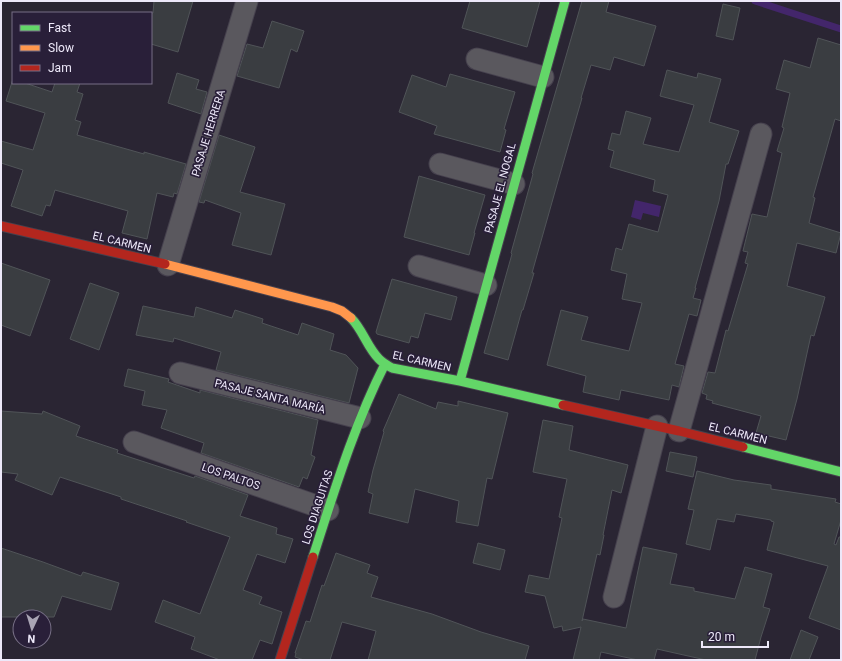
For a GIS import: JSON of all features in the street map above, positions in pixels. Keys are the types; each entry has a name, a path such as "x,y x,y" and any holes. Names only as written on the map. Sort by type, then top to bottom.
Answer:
{"street":[{"name":"PASAJE HERRERA","path":"168,266 248,1"},
{"name":"PASAJE EL NOGAL","path":"460,381 565,1"},
{"path":"477,59 544,77"},
{"path":"680,430 761,134"},
{"path":"440,164 514,184"},
{"name":"EL CARMEN","path":"1,226 332,307 340,310 356,323 380,361 392,368 460,381 680,430 841,472"},
{"path":"419,266 486,286"},
{"name":"LOS DIAGUITAS","path":"280,660 328,510 360,418 375,382 385,364"},
{"name":"PASAJE SANTA MARÍA","path":"180,373 360,418"},
{"path":"614,597 657,426"},
{"name":"LOS PALTOS","path":"134,442 328,510"}],"shaded area":[{"path":"635,200 661,206 659,217 643,213 641,220 631,217"}],"building":[{"path":"154,1 193,1 178,52 152,44"},
{"path":"470,1 540,1 527,47 462,28"},
{"path":"582,1 609,1 606,12 656,26 644,66 614,57 610,70 591,65 532,273 534,273 508,360 484,353 512,254 511,253 533,174 532,173"},
{"path":"723,4 740,8 733,40 716,36"},
{"path":"272,21 304,31 297,52 291,49 279,88 237,76 247,44 263,48"},
{"path":"818,38 841,45 841,121 835,119 813,197 815,198 809,223 841,233 836,253 797,243 787,286 825,297 814,336 811,335 797,399 786,440 756,433 761,416 712,403 713,401 706,399 707,395 702,393 708,372 715,373 726,330 728,331 748,264 745,263 748,252 743,251 752,214 767,217 782,153 777,151 784,128 782,127 790,93 776,89 784,60 810,68"},
{"path":"667,70 697,78 698,73 721,79 709,122 739,131 728,164 726,164 719,201 695,288 693,298 701,300 697,316 689,314 675,364 684,366 679,387 672,385 669,400 621,390 619,400 583,392 586,376 547,365 561,310 588,317 581,340 629,351 642,303 622,299 627,274 611,270 616,248 622,250 629,224 658,232 668,195 653,191 655,180 610,167 614,151 608,149 612,133 620,135 626,111 651,118 643,144 679,152 694,105 660,96"},
{"path":"177,73 199,80 196,89 207,92 201,114 168,103"},
{"path":"450,74 515,92 504,129 506,130 500,152 434,134 437,126 399,112 412,75 446,87"},
{"path":"12,82 12,84 28,84 52,92 55,84 80,84 77,92 83,94 75,120 81,122 77,135 186,164 177,194 174,193 173,197 157,193 147,239 122,233 128,211 55,190 50,206 46,205 42,216 11,206 23,170 1,163 1,141 33,150 45,113 6,101"},
{"path":"219,135 255,147 240,192 285,204 271,255 232,245 241,213 205,200 204,203 199,202"},
{"path":"419,176 485,195 469,255 404,237"},
{"path":"1,263 50,280 30,336 1,325"},
{"path":"392,279 457,297 451,320 425,313 418,338 411,336 409,343 377,334 376,332"},
{"path":"90,283 119,293 99,350 70,339"},
{"path":"143,306 194,317 196,307 232,318 235,310 263,319 262,323 298,335 302,323 334,334 330,350 346,355 358,368 349,403 216,370 221,352 174,338 173,342 136,335"},
{"path":"128,369 169,379 168,382 200,393 200,390 318,420 311,455 315,457 307,479 303,477 299,487 201,453 204,443 161,428 167,410 142,405 145,391 124,386"},
{"path":"399,394 436,409 438,402 458,406 458,401 508,413 492,479 487,478 478,526 456,522 459,501 415,489 408,523 369,513 373,494 368,492 373,470 384,432 383,431"},
{"path":"1,411 42,414 43,411 80,426 76,436 118,450 117,453 194,478 195,476 248,495 240,516 277,528 276,534 293,539 285,563 257,554 243,590 262,597 259,604 282,612 272,644 260,640 252,660 220,660 191,649 195,637 155,622 163,600 200,614 230,537 121,499 121,497 60,477 52,495 15,480 18,474 1,472"},
{"path":"543,420 573,426 569,450 628,465 621,493 612,490 600,555 597,554 582,621 583,619 626,628 643,547 677,554 670,584 694,588 694,591 735,599 745,567 772,574 763,607 770,609 755,660 706,660 657,649 654,660 638,660 601,652 599,660 573,660 581,627 563,631 562,626 554,628 545,596 525,592 529,575 549,579 562,518 559,517 567,479 533,472"},
{"path":"670,452 697,457 693,477 666,471"},
{"path":"697,471 734,480 771,485 771,489 836,499 835,502 841,504 841,520 834,544 836,545 839,537 841,537 841,630 809,618 828,566 767,550 774,522 771,520 736,514 734,522 717,519 710,550 686,544 694,510 688,509"},
{"path":"478,543 505,550 500,570 473,563"},
{"path":"1,548 81,576 83,572 119,583 111,610 62,596 54,617 52,617 52,609 12,609 12,617 1,617"},
{"path":"336,553 370,565 367,573 378,577 371,597 432,614 481,632 529,646 525,660 368,660 376,631 342,622 330,660 304,660 295,657 306,621 310,622 322,585 324,586"},
{"path":"801,630 818,637 809,660 790,660"}],"waterway":[{"path":"755,1 841,29"}],"traffic: fast":[{"path":"460,381 565,1"},
{"path":"351,318 379,359 392,368 460,381 563,405"},
{"path":"313,557 354,435 385,364"},
{"path":"743,447 841,472"}],"traffic: slow":[{"path":"165,264 332,307 342,311 351,318"}],"traffic: jam":[{"path":"1,226 165,264"},
{"path":"563,405 743,447"},
{"path":"280,660 313,557"}]}
